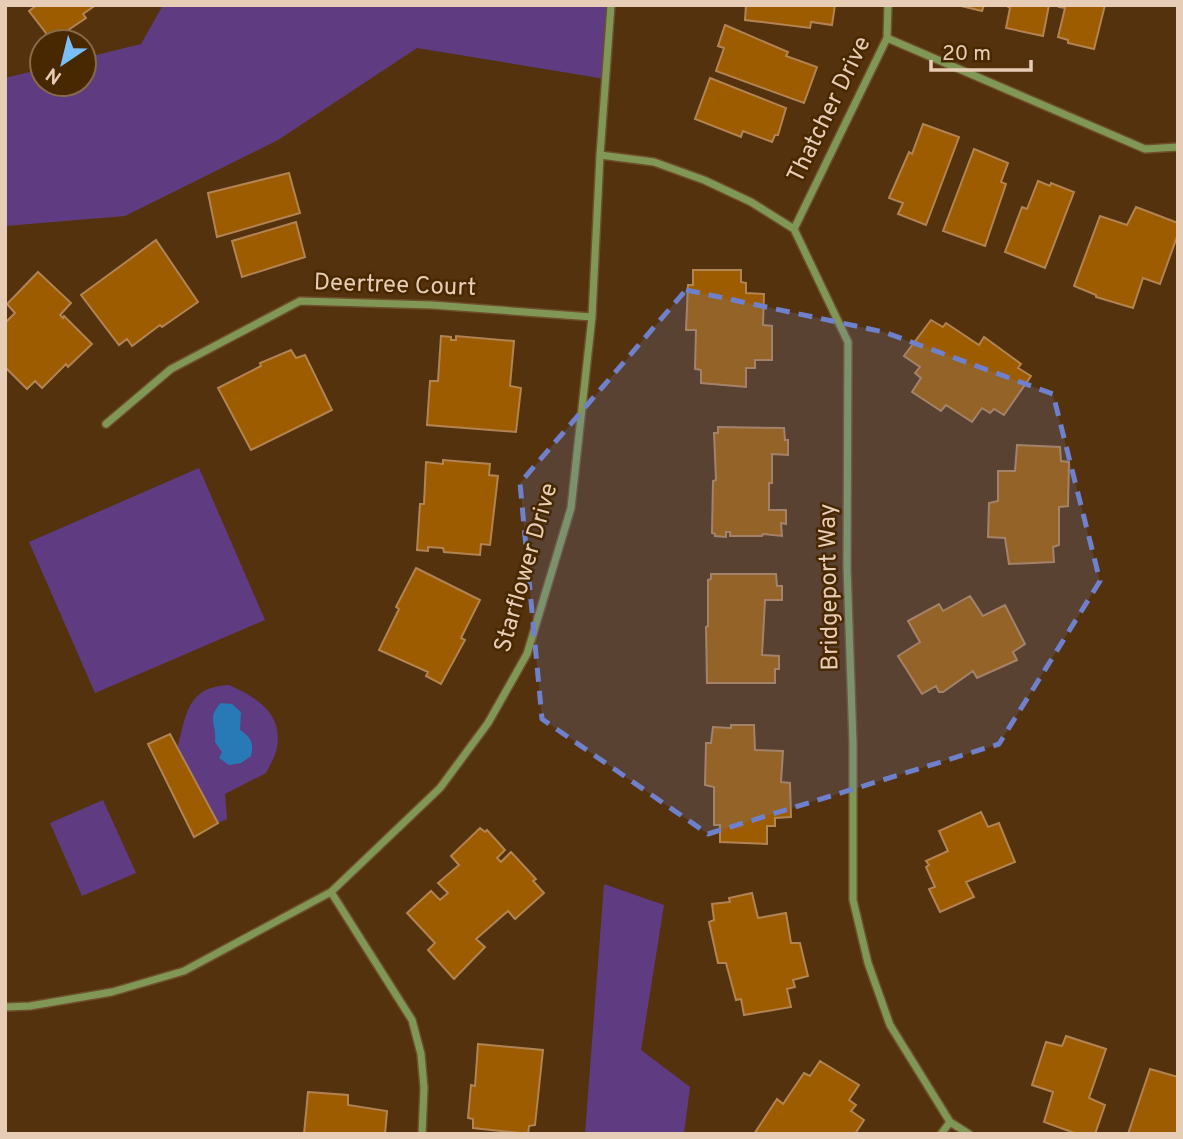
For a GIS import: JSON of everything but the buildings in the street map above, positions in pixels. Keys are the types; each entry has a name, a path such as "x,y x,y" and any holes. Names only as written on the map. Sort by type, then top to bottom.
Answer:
{"street":[{"name":"Starflower Drive","path":"5,1007 30,1006 112,992 184,971 331,892 440,788 488,723 527,654 570,508 592,317 611,5"},
{"name":"Thatcher Drive","path":"794,229 887,38 888,5"},
{"path":"887,38 1145,149 1178,147"},
{"path":"600,155 654,162 704,180 751,202 794,229"},
{"name":"Bridgeport Way","path":"794,229 848,342 847,566 853,744 853,900 868,963 890,1025 950,1122 969,1134"},
{"name":"Deertree Court","path":"106,424 171,369 300,301 432,305 592,317"},
{"path":"331,892 412,1020 421,1054 424,1088 422,1134"},
{"path":"941,1134 950,1122"}],"highlighted area":[{"path":"686,290 884,332 1053,394 1100,581 999,744 708,834 542,719 520,483"}],"shaded area":[{"path":"163,5 611,5 605,79 417,48 278,140 125,216 5,226 5,78 28,72 28,98 98,98 98,55 141,44"},
{"path":"199,468 265,620 95,693 29,542"},
{"path":"229,685 265,707 276,724 278,735 274,757 266,773 225,794 227,819 218,823 177,749 187,714 196,697 215,687"},
{"path":"103,800 136,873 82,896 50,823"},
{"path":"604,884 664,905 641,1050 690,1087 684,1134 585,1134"}],"water":[{"path":"221,703 232,704 241,712 240,730 251,741 251,756 241,763 229,765 219,758 222,752 215,742 213,717"}]}
